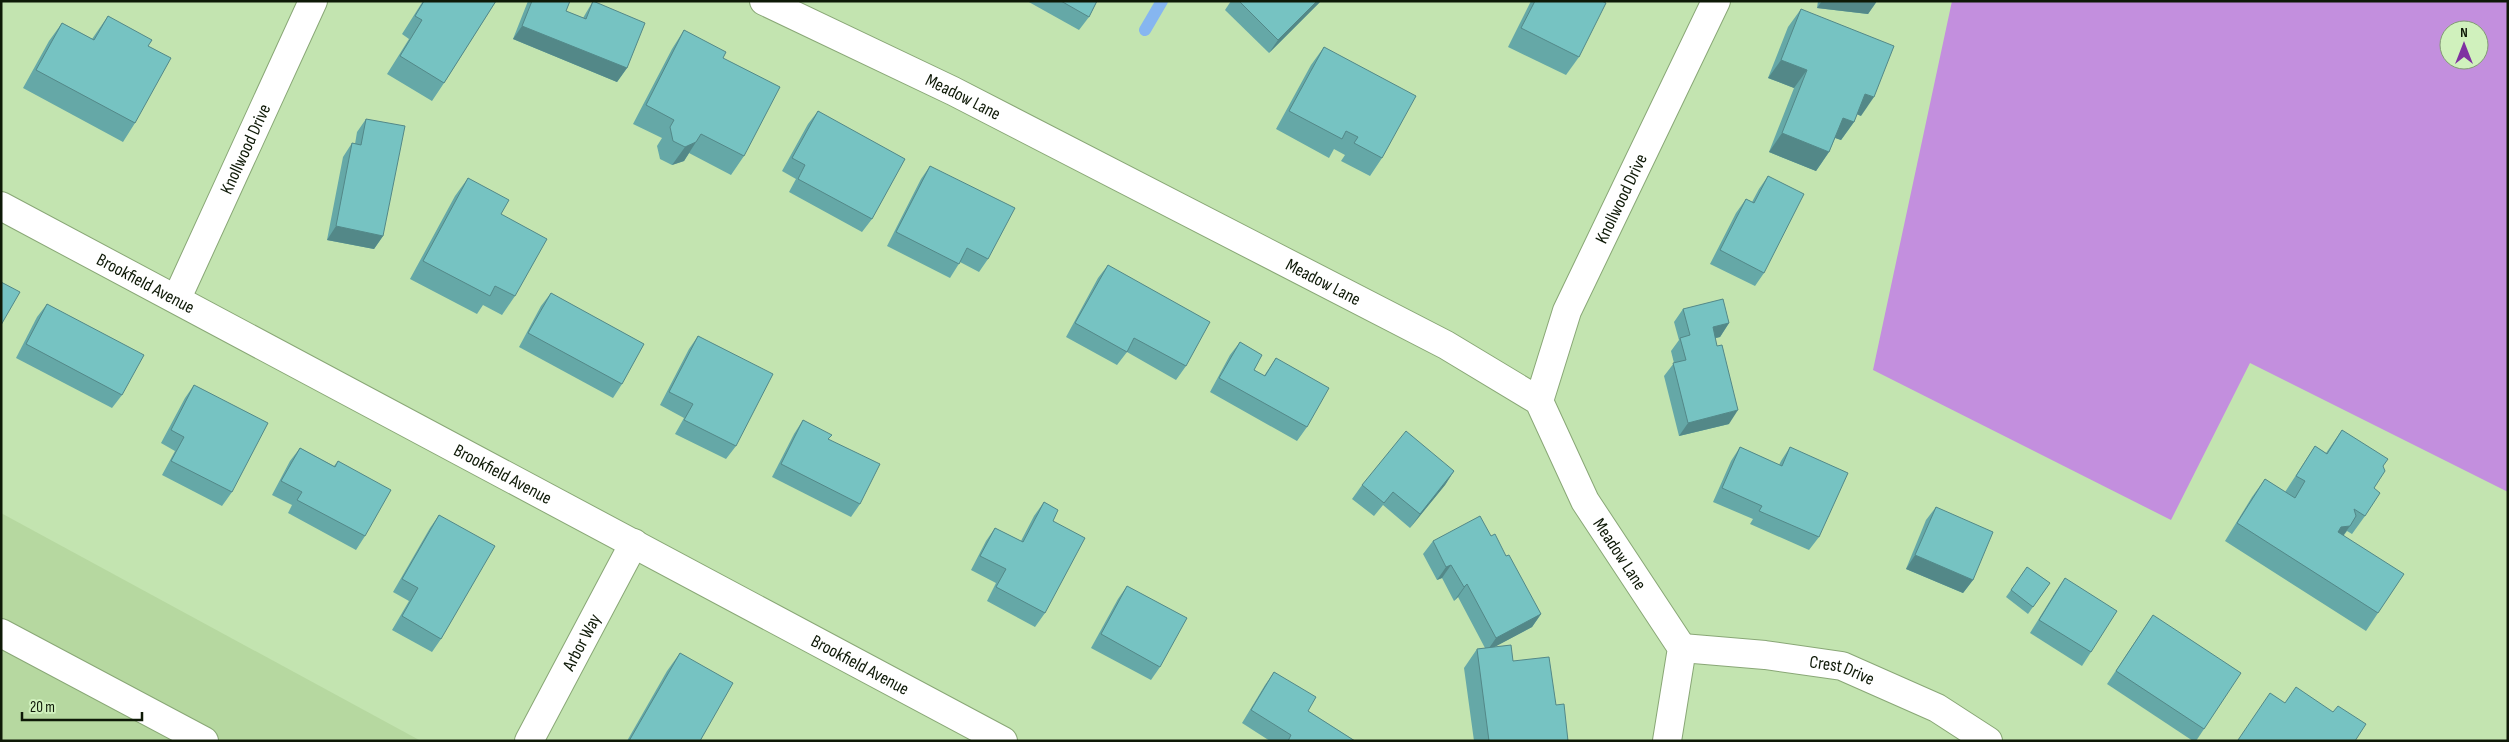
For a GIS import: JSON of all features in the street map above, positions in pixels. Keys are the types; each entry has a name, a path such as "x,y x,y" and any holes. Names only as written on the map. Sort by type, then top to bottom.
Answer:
{"street":[{"name":"Knollwood Drive","path":"177,298 313,1"},
{"name":"Meadow Lane","path":"764,1 962,95 1446,345 1539,401 1586,501 1682,648"},
{"name":"Knollwood Drive","path":"1539,401 1567,311 1716,1"},
{"name":"Brookfield Avenue","path":"1,206 177,298 1003,741"},
{"name":"Arbor Way","path":"529,741 634,543"},
{"path":"1,633 204,741"},
{"path":"1667,741 1682,648"},
{"name":"Crest Drive","path":"1682,648 1765,655 1842,666 1937,708 1988,741"}],"shaded area":[{"path":"1952,1 2508,1 2508,492 2250,363 2171,520 1873,370"},
{"path":"1,513 421,741 1,741"}],"building":[{"path":"424,1 496,1 444,83 400,56 422,20 415,16"},
{"path":"532,1 570,1 566,11 586,19 593,1 645,23 627,68 522,26"},
{"path":"1061,1 1097,1 1089,17"},
{"path":"1239,1 1317,1 1278,40"},
{"path":"1535,1 1602,1 1606,3 1579,57 1521,28"},
{"path":"1801,9 1894,46 1874,97 1865,94 1854,122 1843,118 1829,152 1782,133 1807,70 1781,60"},
{"path":"108,16 152,40 148,46 171,58 135,123 36,70 62,23 94,40"},
{"path":"684,30 726,52 723,58 780,87 744,156 701,134 696,142 685,147 673,141 670,127 674,120 646,105"},
{"path":"1324,47 1416,96 1382,158 1354,143 1358,137 1346,131 1342,139 1289,111"},
{"path":"818,111 905,159 872,219 798,179 805,165 792,158"},
{"path":"366,119 405,126 383,236 336,226 352,143 361,145"},
{"path":"930,166 1015,208 988,259 967,248 959,264 896,232"},
{"path":"1768,176 1804,194 1764,273 1720,250 1746,199 1754,203"},
{"path":"468,178 509,200 501,214 547,239 515,296 495,286 490,296 423,261"},
{"path":"1108,265 1210,322 1186,366 1134,338 1127,352 1075,323"},
{"path":"1,282 20,292 1,325"},
{"path":"551,293 644,344 622,384 528,333"},
{"path":"1723,299 1729,323 1713,327 1717,346 1722,345 1738,410 1688,423 1673,363 1686,360 1680,338 1690,335 1683,309"},
{"path":"47,304 144,355 122,395 26,344"},
{"path":"698,336 773,374 736,446 684,420 693,404 669,392"},
{"path":"1240,342 1262,355 1254,370 1265,376 1276,358 1329,388 1307,427 1219,378"},
{"path":"194,385 268,423 232,492 171,461 184,437 171,430"},
{"path":"803,420 832,435 828,439 880,464 860,504 781,464"},
{"path":"2342,430 2388,459 2383,466 2385,471 2374,488 2380,493 2365,516 2354,509 2356,516 2350,526 2341,527 2338,532 2404,574 2378,613 2237,523 2265,479 2295,498 2305,481 2296,476 2315,446 2327,454"},
{"path":"1406,431 1454,471 1420,514 1393,492 1384,503 1362,485"},
{"path":"1740,447 1782,466 1790,447 1848,473 1819,537 1759,511 1762,506 1722,488"},
{"path":"300,448 335,467 338,461 391,490 365,536 297,500 302,492 281,481"},
{"path":"1044,502 1058,510 1053,521 1085,538 1045,613 996,587 1006,569 980,556 995,528 1023,542"},
{"path":"1936,507 1993,532 1973,580 1915,555"},
{"path":"439,515 495,546 441,639 402,616 418,588 402,579"},
{"path":"1480,516 1491,536 1495,534 1506,556 1509,555 1541,614 1496,638 1467,584 1464,587 1451,565 1446,567 1433,541"},
{"path":"2027,567 2050,583 2033,607 2011,590"},
{"path":"2065,578 2117,611 2091,652 2039,620"},
{"path":"1127,586 1187,618 1160,667 1101,634"},
{"path":"2153,615 2241,673 2204,729 2116,671"},
{"path":"1511,645 1513,661 1549,657 1556,705 1564,704 1568,741 1489,741 1477,649"},
{"path":"680,653 733,683 700,741 629,741"},
{"path":"1274,672 1316,697 1308,711 1355,741 1288,741 1291,735 1251,710"},
{"path":"2296,687 2333,712 2338,706 2366,724 2355,741 2238,740 2270,693 2285,703"}],"waterway":[{"path":"1145,30 1162,1"}]}
